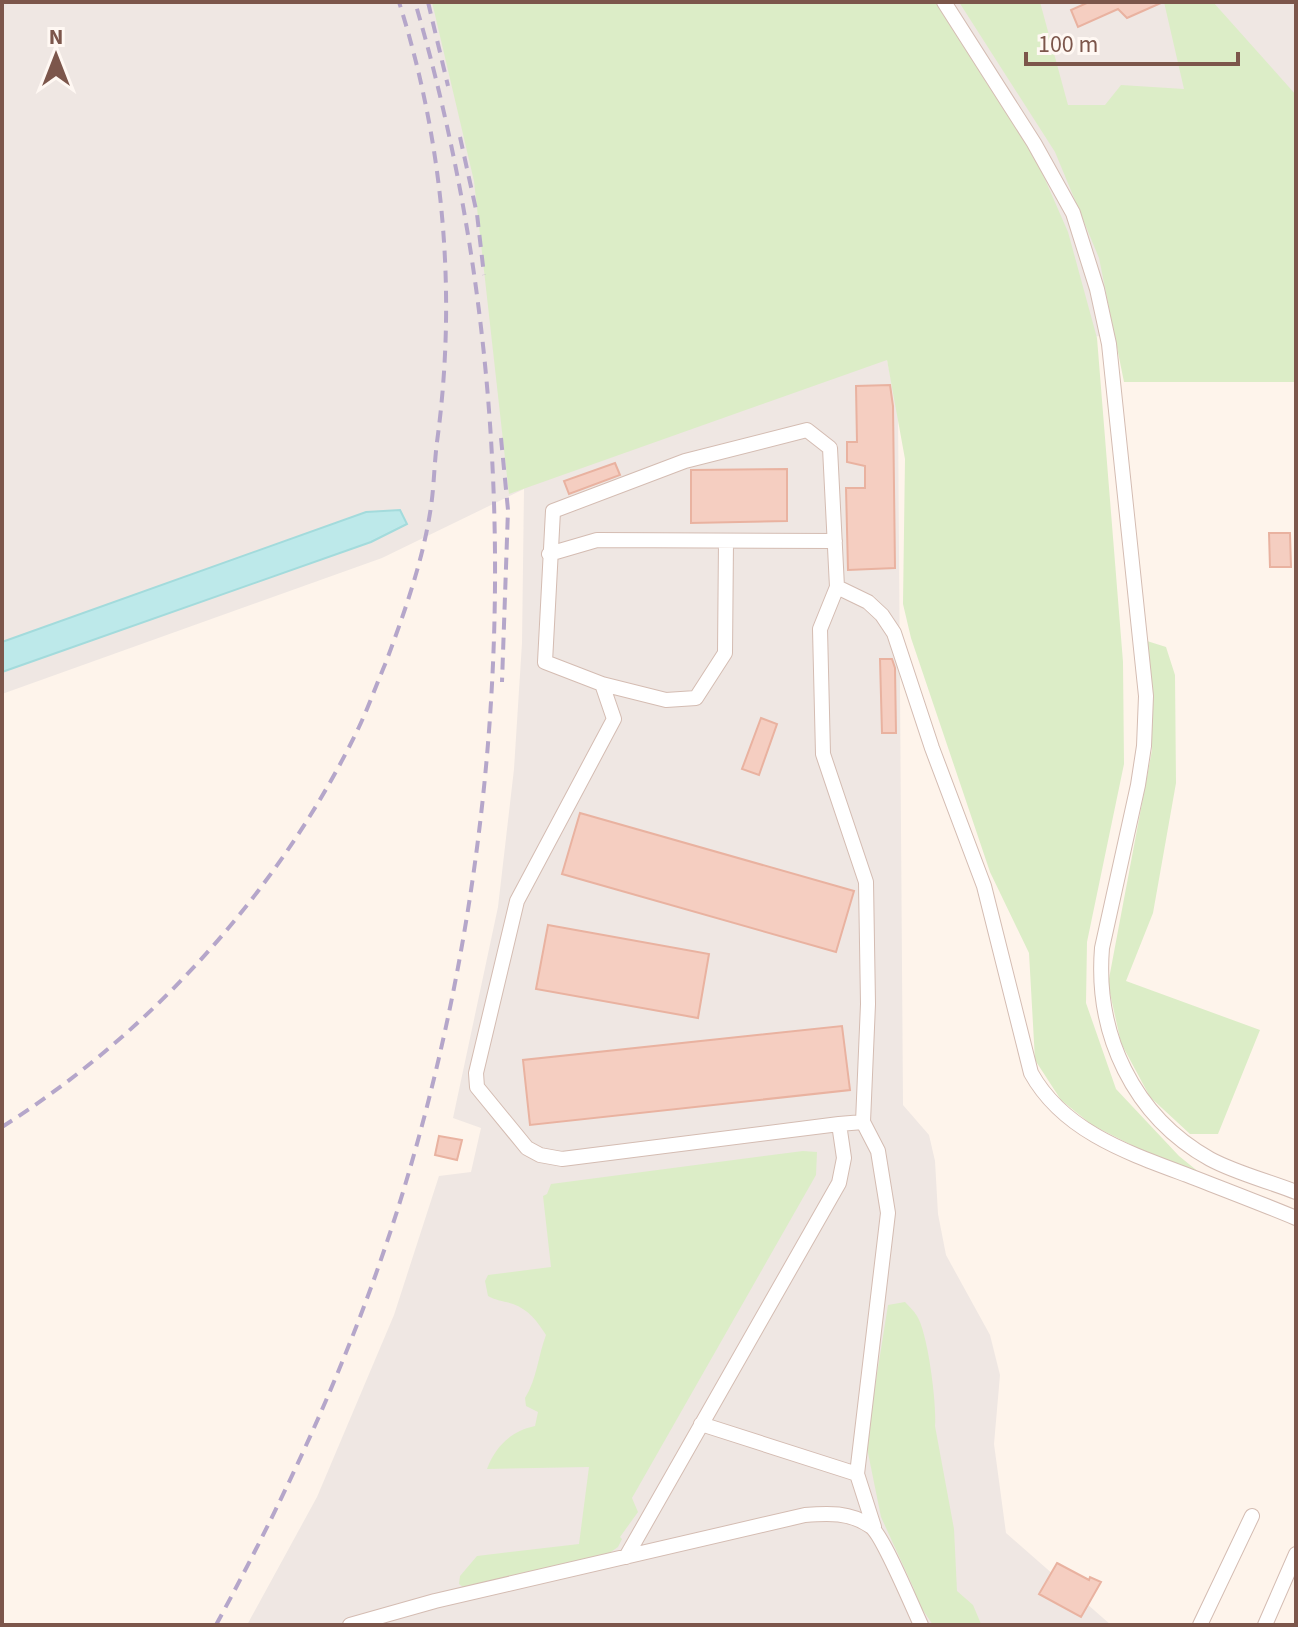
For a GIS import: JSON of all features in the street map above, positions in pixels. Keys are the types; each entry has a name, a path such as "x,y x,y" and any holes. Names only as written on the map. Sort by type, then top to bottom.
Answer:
{"street":[{"path":"944,2 1034,143 1073,213 1097,289 1109,344 1146,696 1144,746 1138,785 1102,948 1100,974 1110,1038 1147,1108 1177,1136 1212,1160 1296,1192"},
{"path":"726,541 725,653 696,698 666,700 602,684 545,662 553,511 685,461 807,430 830,448 837,587 820,629 823,754 866,882 868,1004 863,1122 878,1151 888,1213 857,1474 874,1527 921,1625"},
{"path":"549,554 597,540 835,541"},
{"path":"837,587 868,602 894,633 932,748 984,886 1031,1073 1040,1089 1078,1125 1116,1148 1296,1218"},
{"path":"602,684 614,719 517,901 490,1006 476,1073 477,1087 527,1148 540,1155 562,1159 863,1122"},
{"path":"626,1557 839,1183 844,1158 839,1124"},
{"path":"701,1424 857,1474"},
{"path":"350,1625 435,1601 805,1515 835,1513 851,1516 874,1527"},
{"path":"1200,1625 1252,1516"},
{"path":"1265,1625 1296,1554"}],"shaded area":[{"path":"2,2 1296,2 1296,314 887,360 898,412 903,1105 929,1135 946,1255 990,1335 1000,1375 994,1444 1006,1533 1111,1625 247,1625 317,1497 394,1315 439,1176 471,1172 481,1128 453,1118 498,907 514,769 522,643 524,489 382,558 2,694"}],"green space":[{"path":"432,2 935,2 1037,161 1068,232 1097,338 1123,662 1124,764 1087,942 1086,1003 1116,1089 1179,1156 1200,1173 1163,1161 1092,1125 1061,1100 1035,1060 1029,953 990,872 911,638 903,604 905,459 887,360 509,494 474,181"},
{"path":"959,2 1040,2 1068,105 1105,105 1121,85 1184,89 1164,2 1213,2 1296,95 1296,382 1124,382 1099,258 1055,152"},
{"path":"1147,641 1166,647 1175,675 1176,783 1153,913 1126,981 1260,1030 1218,1134 1190,1134 1150,1097 1121,1043 1108,984 1152,750"},
{"path":"803,1151 817,1152 816,1175 632,1498 638,1512 620,1537 618,1547 608,1554 463,1587 459,1584 460,1576 477,1556 579,1544 589,1467 487,1469 505,1441 535,1426 538,1412 526,1406 525,1398 546,1335 523,1309 488,1296 485,1281 488,1275 551,1267 543,1196 551,1184"},
{"path":"905,1302 921,1325 928,1353 935,1426 954,1529 957,1591 973,1605 981,1624 977,1625 933,1625 916,1600 914,1589 881,1517 866,1443 888,1305"}],"water":[{"path":"400,510 407,524 371,542 2,672 2,642 366,512"}],"building":[{"path":"1089,2 1163,2 1127,18 1118,9 1078,27 1071,10"},
{"path":"890,385 893,406 895,568 848,570 846,488 865,488 865,466 847,462 847,442 857,442 856,386"},
{"path":"615,463 620,475 569,494 564,481"},
{"path":"787,469 787,521 691,523 691,470"},
{"path":"1269,533 1290,533 1291,567 1270,567"},
{"path":"880,659 892,659 895,668 896,733 882,733"},
{"path":"761,718 777,724 759,775 742,769"},
{"path":"580,813 854,891 836,952 562,874"},
{"path":"548,925 709,954 698,1018 536,989"},
{"path":"842,1026 850,1090 530,1125 523,1060"},
{"path":"439,1136 462,1140 457,1160 435,1155"},
{"path":"1057,1563 1089,1580 1090,1577 1101,1582 1081,1617 1039,1594"}],"railway":[{"path":"2,1127 111,1047 208,952 252,899 292,844 327,787 363,719 399,626 427,532 446,331 446,276 436,165 427,110 399,2"},
{"path":"216,1625 296,1467 343,1359 385,1248 441,1047 470,899 488,749 495,598 491,447 477,296 452,148 415,2"},
{"path":"428,2 448,86"},
{"path":"460,137 477,214 484,275"},
{"path":"501,438 508,510 502,682"}]}
